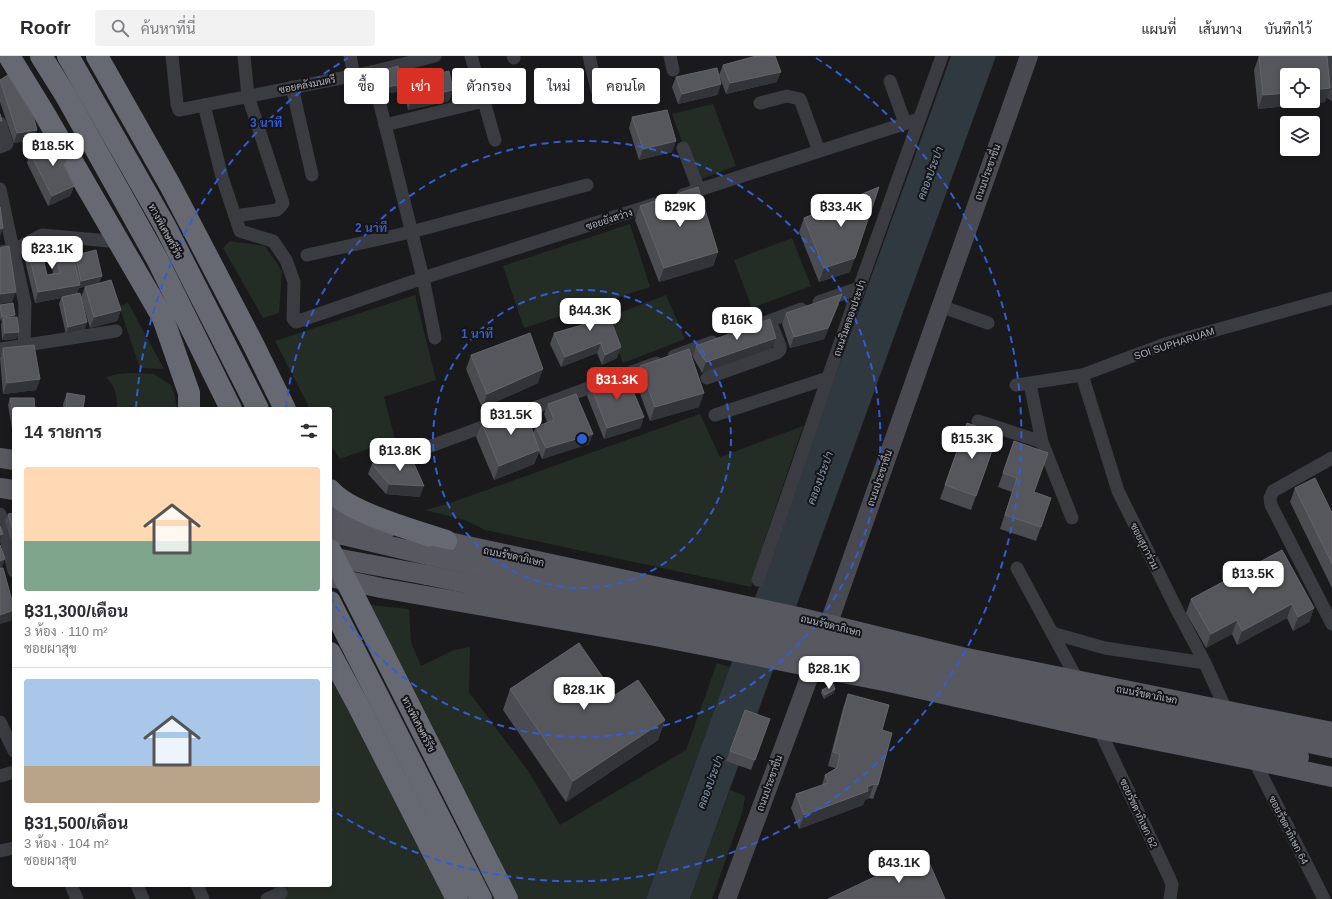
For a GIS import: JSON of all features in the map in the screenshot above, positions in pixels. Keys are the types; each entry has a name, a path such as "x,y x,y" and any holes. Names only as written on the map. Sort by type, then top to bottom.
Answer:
{"highway":[{"path":"8,56 44,113 163,318 177,338 204,384 215,407"},
{"name":"ทางพิเศษศรีรัช","path":"41,56 70,102 157,259 230,407"},
{"name":"ทางพิเศษศรีรัช","path":"68,56 165,226 257,407"},
{"path":"97,56 170,186 253,344 284,407"},
{"path":"163,318 190,393 189,407"},
{"path":"332,492 335,496 365,513 439,548"},
{"name":"ทางพิเศษศรีรัช","path":"332,554 507,899"},
{"path":"332,606 481,899"},
{"path":"332,657 457,899"}],"main road":[{"name":"ถนนประชาชื่น","path":"727,899 812,667 1029,56"},
{"path":"0,458 12,460"},
{"path":"0,488 12,490"},
{"name":"ถนนรัชดาภิเษก","path":"332,517 439,548 1302,749 1332,763"},
{"name":"ถนนรัชดาภิเษก","path":"332,532 439,548 659,588 798,617 1017,669 1332,732"},
{"name":"ถนนรัชดาภิเษก","path":"332,557 1302,749 1332,748"},
{"path":"332,577 381,588 655,636 784,661 889,682 1099,729 1332,777"},
{"path":"655,636 673,628 679,620 680,611 670,597 659,588"},
{"path":"1006,708 995,697 992,686 994,676 1000,669 1017,669"}],"street":[{"name":"ซอยคลังมนตรี","path":"172,56 177,104 179,110 344,77"},
{"path":"204,105 222,177 235,216 277,210 283,203 248,96 244,56"},
{"path":"350,56 353,68"},
{"name":"ซอยคลังมนตรี","path":"385,68 416,58 435,56"},
{"path":"471,56 474,68"},
{"path":"589,56 592,69"},
{"path":"670,56 673,70"},
{"name":"ถนนริมคลองประปา","path":"758,580 859,288 942,56"},
{"path":"1326,56 1329,86 1332,94"},
{"path":"890,81 906,123"},
{"path":"292,87 312,175"},
{"path":"760,103 787,96 800,98 819,151"},
{"path":"380,104 423,278 435,338"},
{"path":"385,125 472,104"},
{"path":"485,104 495,140"},
{"name":"ซอยยังสว่าง","path":"235,216 240,231 273,241 286,260 294,282 293,319 298,322 423,278 919,119"},
{"path":"0,123 7,144 0,147"},
{"path":"683,148 699,190"},
{"path":"308,255 411,232 587,185"},
{"path":"0,189 25,304 24,345"},
{"path":"0,252 14,250 42,235 120,242"},
{"path":"740,331 859,288"},
{"name":"SOI SUPHARUAM","path":"1016,385 1082,375 1165,344 1332,298"},
{"path":"940,306 988,323"},
{"path":"707,378 777,353 780,350 780,346 770,320"},
{"path":"0,349 116,331"},
{"path":"401,457 725,337"},
{"name":"ซอยสุภาร่วม","path":"1082,375 1118,491 1205,663 1226,710"},
{"path":"715,415 828,378"},
{"path":"1030,384 1042,442 1072,518"},
{"path":"978,421 1042,442"},
{"path":"1332,458 1273,491 1270,498 1271,505 1332,624"},
{"path":"0,514 12,563"},
{"path":"1017,568 1078,681"},
{"path":"1052,633 1105,648 1205,663"},
{"path":"0,722 12,747"},
{"name":"ซอยรัชดาภิเษก 62","path":"1099,729 1169,877 1172,885 1170,899"},
{"name":"ซอยรัชดาภิเษก 64","path":"1254,760 1324,899"},
{"path":"0,776 12,773"},
{"path":"0,852 12,849"},
{"path":"72,887 77,899"},
{"path":"138,887 143,899"},
{"path":"198,887 203,899"},
{"path":"267,899 281,893"}],"shaded area":[{"path":"713,104 736,166 696,181 672,114"},
{"path":"630,224 650,287 524,328 503,266"},
{"path":"792,238 811,286 752,308 734,260"},
{"path":"230,241 265,246 282,271 279,313 263,318 223,248"},
{"path":"415,295 436,380 384,397 395,439 340,459 332,447 332,407 309,407 275,341"},
{"path":"666,295 685,339 623,363 606,318"},
{"path":"128,303 164,369 140,368 119,306"},
{"path":"117,374 154,374 171,385 177,407 117,407 115,392 112,384 106,377"},
{"path":"700,414 720,457 803,426 764,542 751,587 485,530 465,520 425,510 450,503"},
{"path":"370,605 409,609 411,642 421,666 454,650 470,647 469,692 529,772 560,825 686,750 717,663 730,667 646,899 277,899 273,887 332,887 332,673 440,883 499,858 371,615"},
{"path":"730,790 745,796 743,810 712,899 690,899"}],"water":[{"name":"คลองประปา","path":"951,56 996,56 690,899 646,899"}],"building":[{"path":"756,56 775,56 781,72 730,83 723,65"},
{"path":"1259,56 1327,56 1330,88 1320,89 1320,68 1280,68 1280,94 1263,95"},
{"path":"398,66 397,85 389,87 389,69"},
{"path":"717,68 721,84 682,94 676,77"},
{"path":"449,71 452,90 444,92 444,72"},
{"path":"8,75 34,119 37,130 17,133 0,80"},
{"path":"667,110 676,141 643,149 632,117"},
{"path":"55,139 68,159 64,165 74,186 52,196 30,153"},
{"path":"698,187 718,252 664,268 640,206"},
{"path":"879,187 855,258 824,268 804,218"},
{"path":"0,207 3,228 0,229"},
{"path":"39,240 47,275 60,273 56,257 72,254 80,285 38,292 26,242"},
{"path":"9,246 16,292 0,294 0,248"},
{"path":"96,250 102,276 81,281 76,255"},
{"path":"111,280 121,310 94,317 85,287"},
{"path":"80,293 87,322 68,327 62,297"},
{"path":"842,294 828,328 794,337 786,313"},
{"path":"603,299 621,347 605,355 601,343 565,357 554,333 589,323 583,307"},
{"path":"13,303 15,315 2,317 0,305"},
{"path":"17,317 19,332 5,333 3,318"},
{"path":"770,319 776,338 706,362 696,346"},
{"path":"530,333 543,369 487,394 471,355"},
{"path":"34,345 40,379 7,383 3,348"},
{"path":"689,349 704,393 655,407 640,366"},
{"path":"625,372 644,417 607,428 591,386"},
{"path":"67,393 85,396 83,407 66,407"},
{"path":"576,394 593,434 546,448 536,427 554,420 548,404"},
{"path":"10,398 34,398 35,407 12,408"},
{"path":"524,406 539,450 499,466 482,423"},
{"path":"967,423 998,434 976,496 945,485"},
{"path":"1014,441 1048,453 1034,492 1051,498 1041,527 1005,515 1017,478 1003,473"},
{"path":"410,455 424,486 389,484 372,464"},
{"path":"1315,478 1332,513 1332,564 1295,488"},
{"path":"12,513 12,527 8,514"},
{"path":"0,526 3,534 0,535"},
{"path":"0,545 5,559 0,561"},
{"path":"1282,550 1314,608 1298,617 1292,604 1242,631 1237,620 1211,634 1191,599"},
{"path":"0,568 3,568 12,601 12,611 0,615"},
{"path":"579,643 615,695 638,680 665,720 573,781 510,689"},
{"path":"833,684 835,689 825,695 822,690"},
{"path":"848,694 889,705 882,730 892,733 878,785 874,784 867,787 868,791 804,815 796,794 828,783 825,775 837,768 840,754 833,752"},
{"path":"745,710 770,719 755,760 730,751"},
{"path":"925,853 945,899 828,899"}]}
